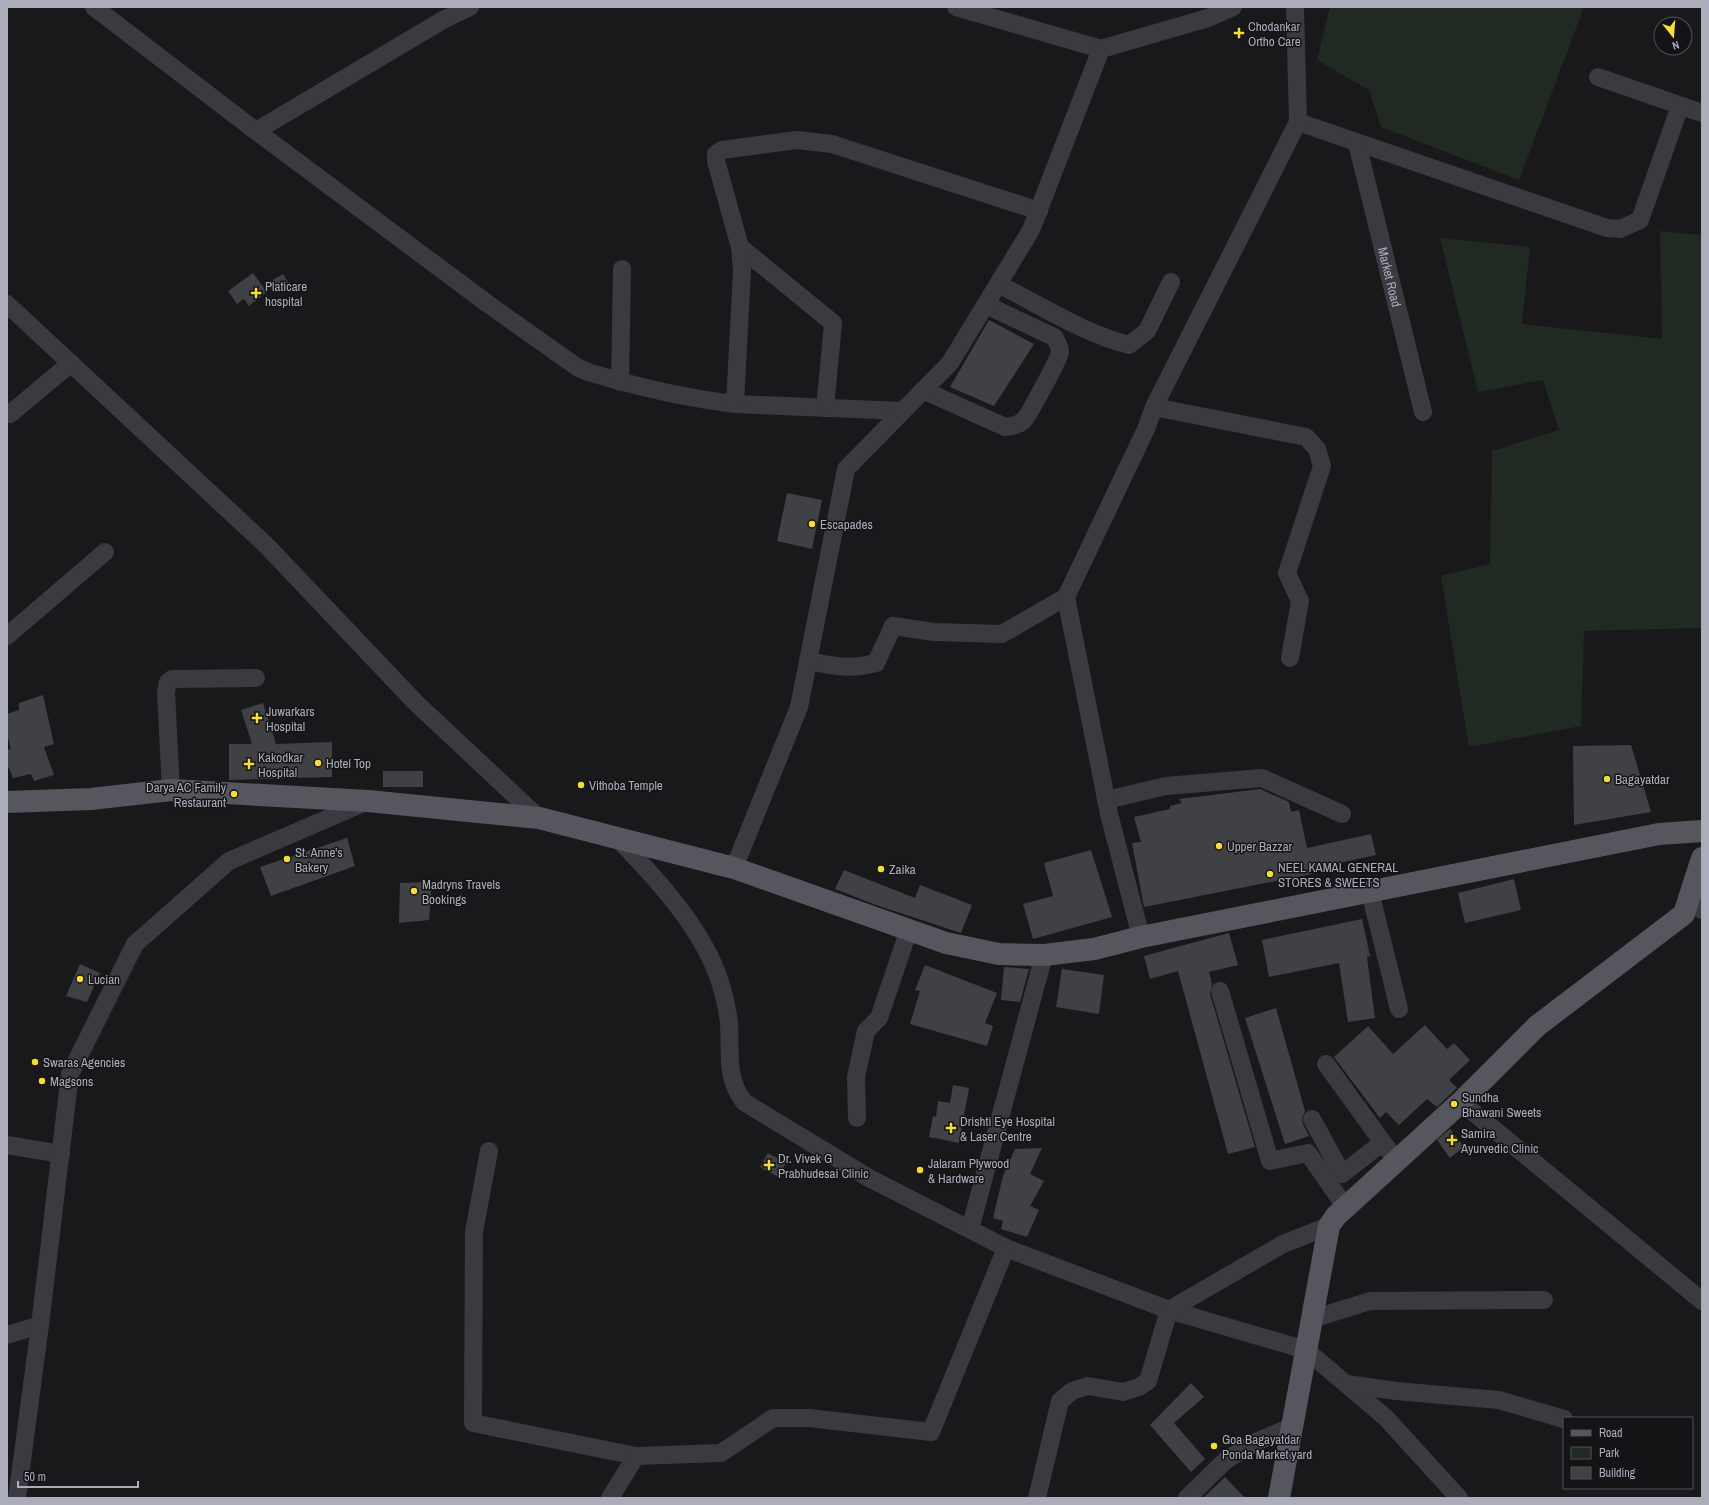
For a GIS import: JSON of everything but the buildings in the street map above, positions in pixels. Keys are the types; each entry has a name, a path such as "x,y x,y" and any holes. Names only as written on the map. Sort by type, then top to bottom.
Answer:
{"main road":[{"path":"7,804 91,799 171,790 368,801 540,818 734,868 946,943 999,954 1044,955 1094,949 1141,937 1659,834 1702,831"},
{"path":"1280,1498 1329,1226 1336,1216 1397,1162 1461,1102 1537,1026 1684,914 1697,902 1702,858"}],"street":[{"path":"94,7 256,131 488,304 577,367 620,382 686,397 735,404 902,412"},
{"path":"256,131 443,20 470,7"},
{"path":"956,7 1101,49 1208,18 1233,7"},
{"path":"808,661 842,668 863,666 876,662 893,626 934,632 1002,634 1066,597 1146,429 1154,407 1298,122 1295,7"},
{"path":"734,868 799,707 846,468 950,363 986,305 1031,230 1101,49"},
{"path":"1598,77 1702,113"},
{"path":"1298,122 1607,228 1620,229 1640,220 1680,106"},
{"path":"735,404 742,271 740,247 716,161 716,154 722,150 797,140 832,144 1039,210"},
{"name":"Market Road","path":"1357,143 1423,412"},
{"path":"740,247 833,323 825,408"},
{"path":"620,382 622,269"},
{"path":"998,284 1089,330 1113,341 1129,345 1147,331 1171,282"},
{"path":"7,304 267,546 416,703 540,818"},
{"path":"923,390 1005,427 1015,426 1024,420 1052,370 1060,352 1058,343 1054,338 986,305"},
{"path":"10,414 70,363"},
{"path":"1154,407 1306,437 1318,449 1322,466 1286,573 1300,601 1290,658"},
{"path":"7,636 105,552"},
{"path":"1066,597 1106,800 1141,937"},
{"path":"171,790 166,692 168,682 172,679 256,678"},
{"path":"1106,800 1166,786 1262,778 1342,814"},
{"path":"17,1498 40,1325 70,1074 135,944 229,861 368,801"},
{"path":"616,837 656,879 698,935 720,981 729,1022 731,1077 736,1091 744,1102 870,1178 1006,1248 1169,1310 1306,1350 1386,1418 1459,1498"},
{"path":"1370,892 1399,1009"},
{"path":"857,1118 856,1077 866,1031 878,1018 909,930"},
{"path":"970,1229 1044,955"},
{"path":"1220,991 1270,1161 1308,1153 1346,1208"},
{"path":"1326,1064 1397,1162"},
{"path":"1461,1102 1702,1301"},
{"path":"1312,1119 1342,1174 1382,1143"},
{"path":"7,1145 61,1154"},
{"path":"488,1151 474,1232 474,1424 636,1456 721,1453 773,1418 809,1418 931,1432 1006,1248"},
{"path":"1037,1498 1060,1401 1072,1391 1088,1386 1123,1392 1139,1387 1148,1381 1169,1310 1283,1244 1329,1226"},
{"path":"1312,1318 1370,1301 1544,1300"},
{"path":"7,1335 40,1325"},
{"path":"1346,1384 1396,1392 1499,1400 1563,1419"},
{"path":"1187,1498 1226,1460 1256,1442 1292,1426"},
{"path":"610,1498 636,1456"}],"green space":[{"path":"1330,7 1584,7 1519,180 1381,127 1369,90 1317,60"},
{"path":"1660,231 1702,235 1702,628 1584,631 1581,726 1469,747 1441,576 1490,564 1492,451 1559,430 1543,380 1478,392 1440,238 1530,247 1522,324 1662,339"}],"place":[{"name":"Chodankar Ortho Care","path":"1239,33"},
{"name":"Platicare hospital","path":"256,293"},
{"name":"Escapades","path":"812,524"},
{"name":"Juwarkars Hospital","path":"257,718"},
{"name":"Hotel Top","path":"318,763"},
{"name":"Kakodkar Hospital","path":"249,764"},
{"name":"Bagayatdar","path":"1607,779"},
{"name":"Vithoba Temple","path":"581,785"},
{"name":"Darya AC Family Restaurant","path":"234,794"},
{"name":"Upper Bazzar","path":"1219,846"},
{"name":"St. Anne's Bakery","path":"287,859"},
{"name":"Zaika","path":"881,869"},
{"name":"NEEL KAMAL GENERAL STORES & SWEETS","path":"1270,874"},
{"name":"Madryns Travels Bookings","path":"414,891"},
{"name":"Lucian","path":"80,979"},
{"name":"Swaras Agencies","path":"35,1062"},
{"name":"Magsons","path":"42,1081"},
{"name":"Sundha Bhawani Sweets","path":"1454,1104"},
{"name":"Drishti Eye Hospital & Laser Centre","path":"951,1128"},
{"name":"Samira Ayurvedic Clinic","path":"1452,1140"},
{"name":"Dr. Vivek G Prabhudesai Clinic","path":"769,1165"},
{"name":"Jalaram Plywood & Hardware","path":"920,1170"},
{"name":"Goa Bagayatdar Ponda Market yard","path":"1214,1446"}]}
